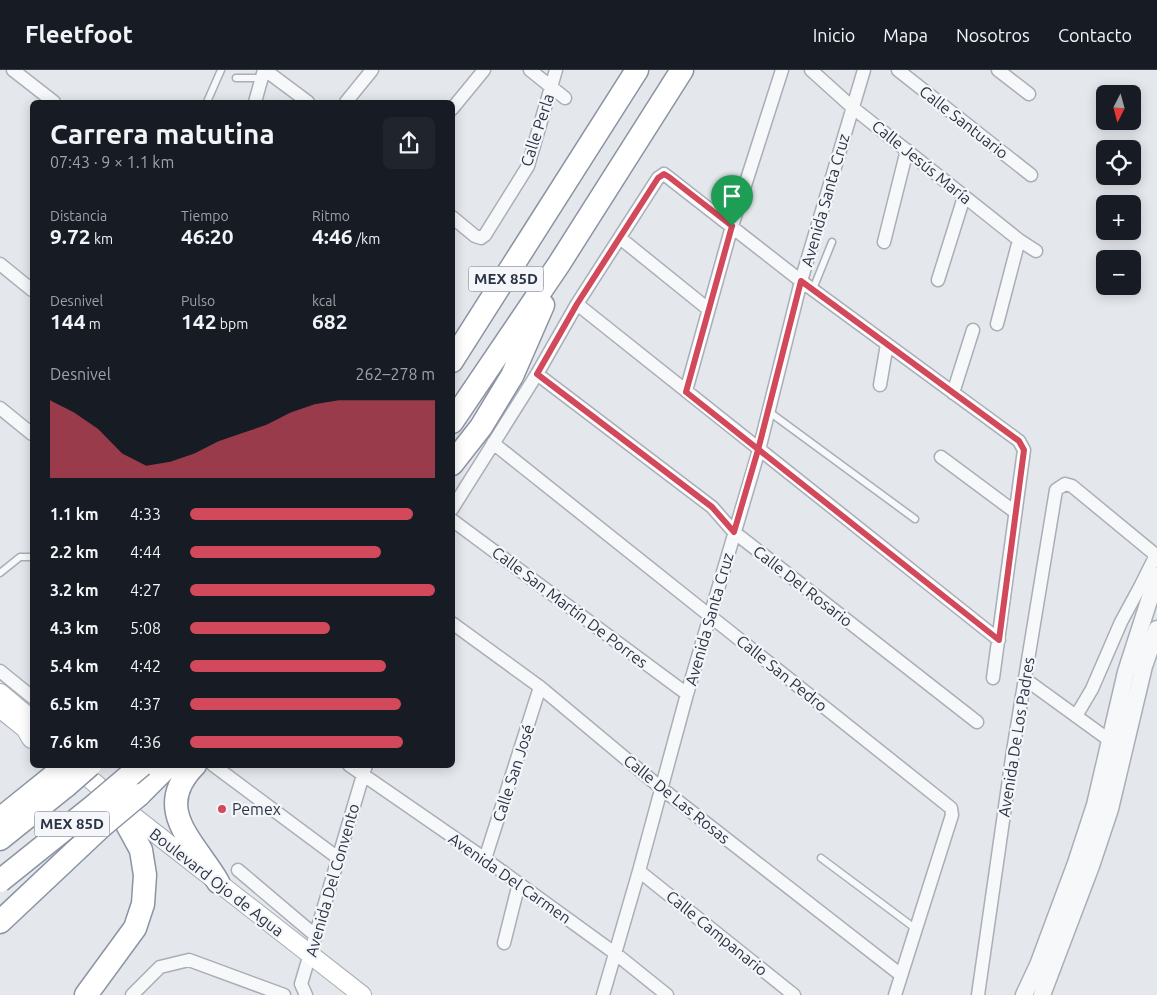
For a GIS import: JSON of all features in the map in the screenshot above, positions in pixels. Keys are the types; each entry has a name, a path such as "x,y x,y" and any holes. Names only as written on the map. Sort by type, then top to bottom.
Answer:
{"highway":[{"name":"MEX 85D","path":"455,356 637,70"},
{"name":"MEX 85D","path":"455,418 559,264 682,70"},
{"path":"455,460 481,427 512,376 559,264"},
{"name":"MEX 85D","path":"0,840 65,771 78,768"},
{"name":"MEX 85D","path":"0,881 138,768"},
{"path":"0,922 166,768"},
{"path":"193,768 187,773 176,792 175,810 183,830 207,862 218,882"},
{"path":"0,819 65,771"},
{"path":"86,995 135,928 143,904 145,875 142,850 123,817"}],"main road":[{"path":"0,694 30,718"},
{"path":"0,707 26,728 30,735"},
{"path":"0,719 30,742"},
{"name":"Boulevard Ojo de Agua","path":"65,771 308,961 362,995"},
{"name":"Boulevard Ojo de Agua","path":"65,771 128,812 218,882 308,961 343,995"}],"street":[{"path":"13,70 51,100"},
{"path":"348,100 372,70"},
{"path":"455,105 484,70"},
{"path":"530,70 566,98"},
{"name":"Calle Perla","path":"455,219 475,236 481,238 485,235 528,166 556,70"},
{"path":"686,392 732,226 782,70"},
{"name":"Calle Jesús María","path":"810,70 852,107 1036,252"},
{"name":"Avenida Santa Cruz","path":"603,995 616,954 687,694 758,450 801,281 864,70"},
{"name":"Calle Santuario","path":"898,70 1031,175"},
{"path":"998,70 1029,94"},
{"path":"255,100 264,73 305,100"},
{"path":"884,242 908,150"},
{"path":"455,504 537,374 577,304 658,178 664,174 801,281 1019,441 1024,450 993,678"},
{"path":"938,280 964,196"},
{"path":"620,238 708,309"},
{"path":"997,324 1020,240"},
{"path":"0,264 30,288"},
{"path":"577,304 999,640"},
{"path":"953,393 973,330"},
{"path":"880,385 887,344"},
{"name":"Calle Del Rosario","path":"537,374 712,507 734,532 977,722"},
{"path":"0,408 30,430"},
{"name":"Calle San Pedro","path":"493,444 951,808 953,811 916,929"},
{"path":"941,458 1015,512"},
{"name":"Avenida De Los Padres","path":"978,995 1025,679 1056,490 1065,484 1072,486 1156,555"},
{"name":"Calle San Martín De Porres","path":"455,522 687,694"},
{"path":"1076,716 1092,690 1120,622 1142,585 1156,555"},
{"path":"1024,995 1038,965 1076,863 1095,805 1126,672 1157,576"},
{"name":"Calle De Las Rosas","path":"455,625 540,687 661,788 901,975"},
{"path":"1042,995 1091,866 1110,809 1144,666 1157,629"},
{"path":"0,671 30,696"},
{"path":"1025,679 1109,740"},
{"name":"Calle San José","path":"485,859 540,687"},
{"path":"217,768 338,858"},
{"name":"Avenida Del Carmen","path":"364,770 616,954 667,995"},
{"name":"Avenida Del Convento","path":"306,995 301,984 364,770"},
{"path":"238,870 316,936"},
{"name":"Calle Campanario","path":"639,871 794,995"},
{"path":"504,943 519,883"},
{"path":"895,995 916,929"},
{"path":"132,995 160,967 189,960 284,995"}],"lane":[{"path":"208,100 221,70"},
{"path":"236,78 264,73"},
{"path":"813,289 832,242"},
{"path":"768,411 915,518"},
{"path":"0,573 20,557 30,557"},
{"path":"821,858 916,929"}],"place":[{"name":"Pemex","path":"222,809"}],"route":[{"path":"732,226 669,177 664,174 658,178 577,304 537,374 712,507 734,532 758,450 801,281 1019,441 1024,450 999,640 758,450 686,392 732,226"}]}
